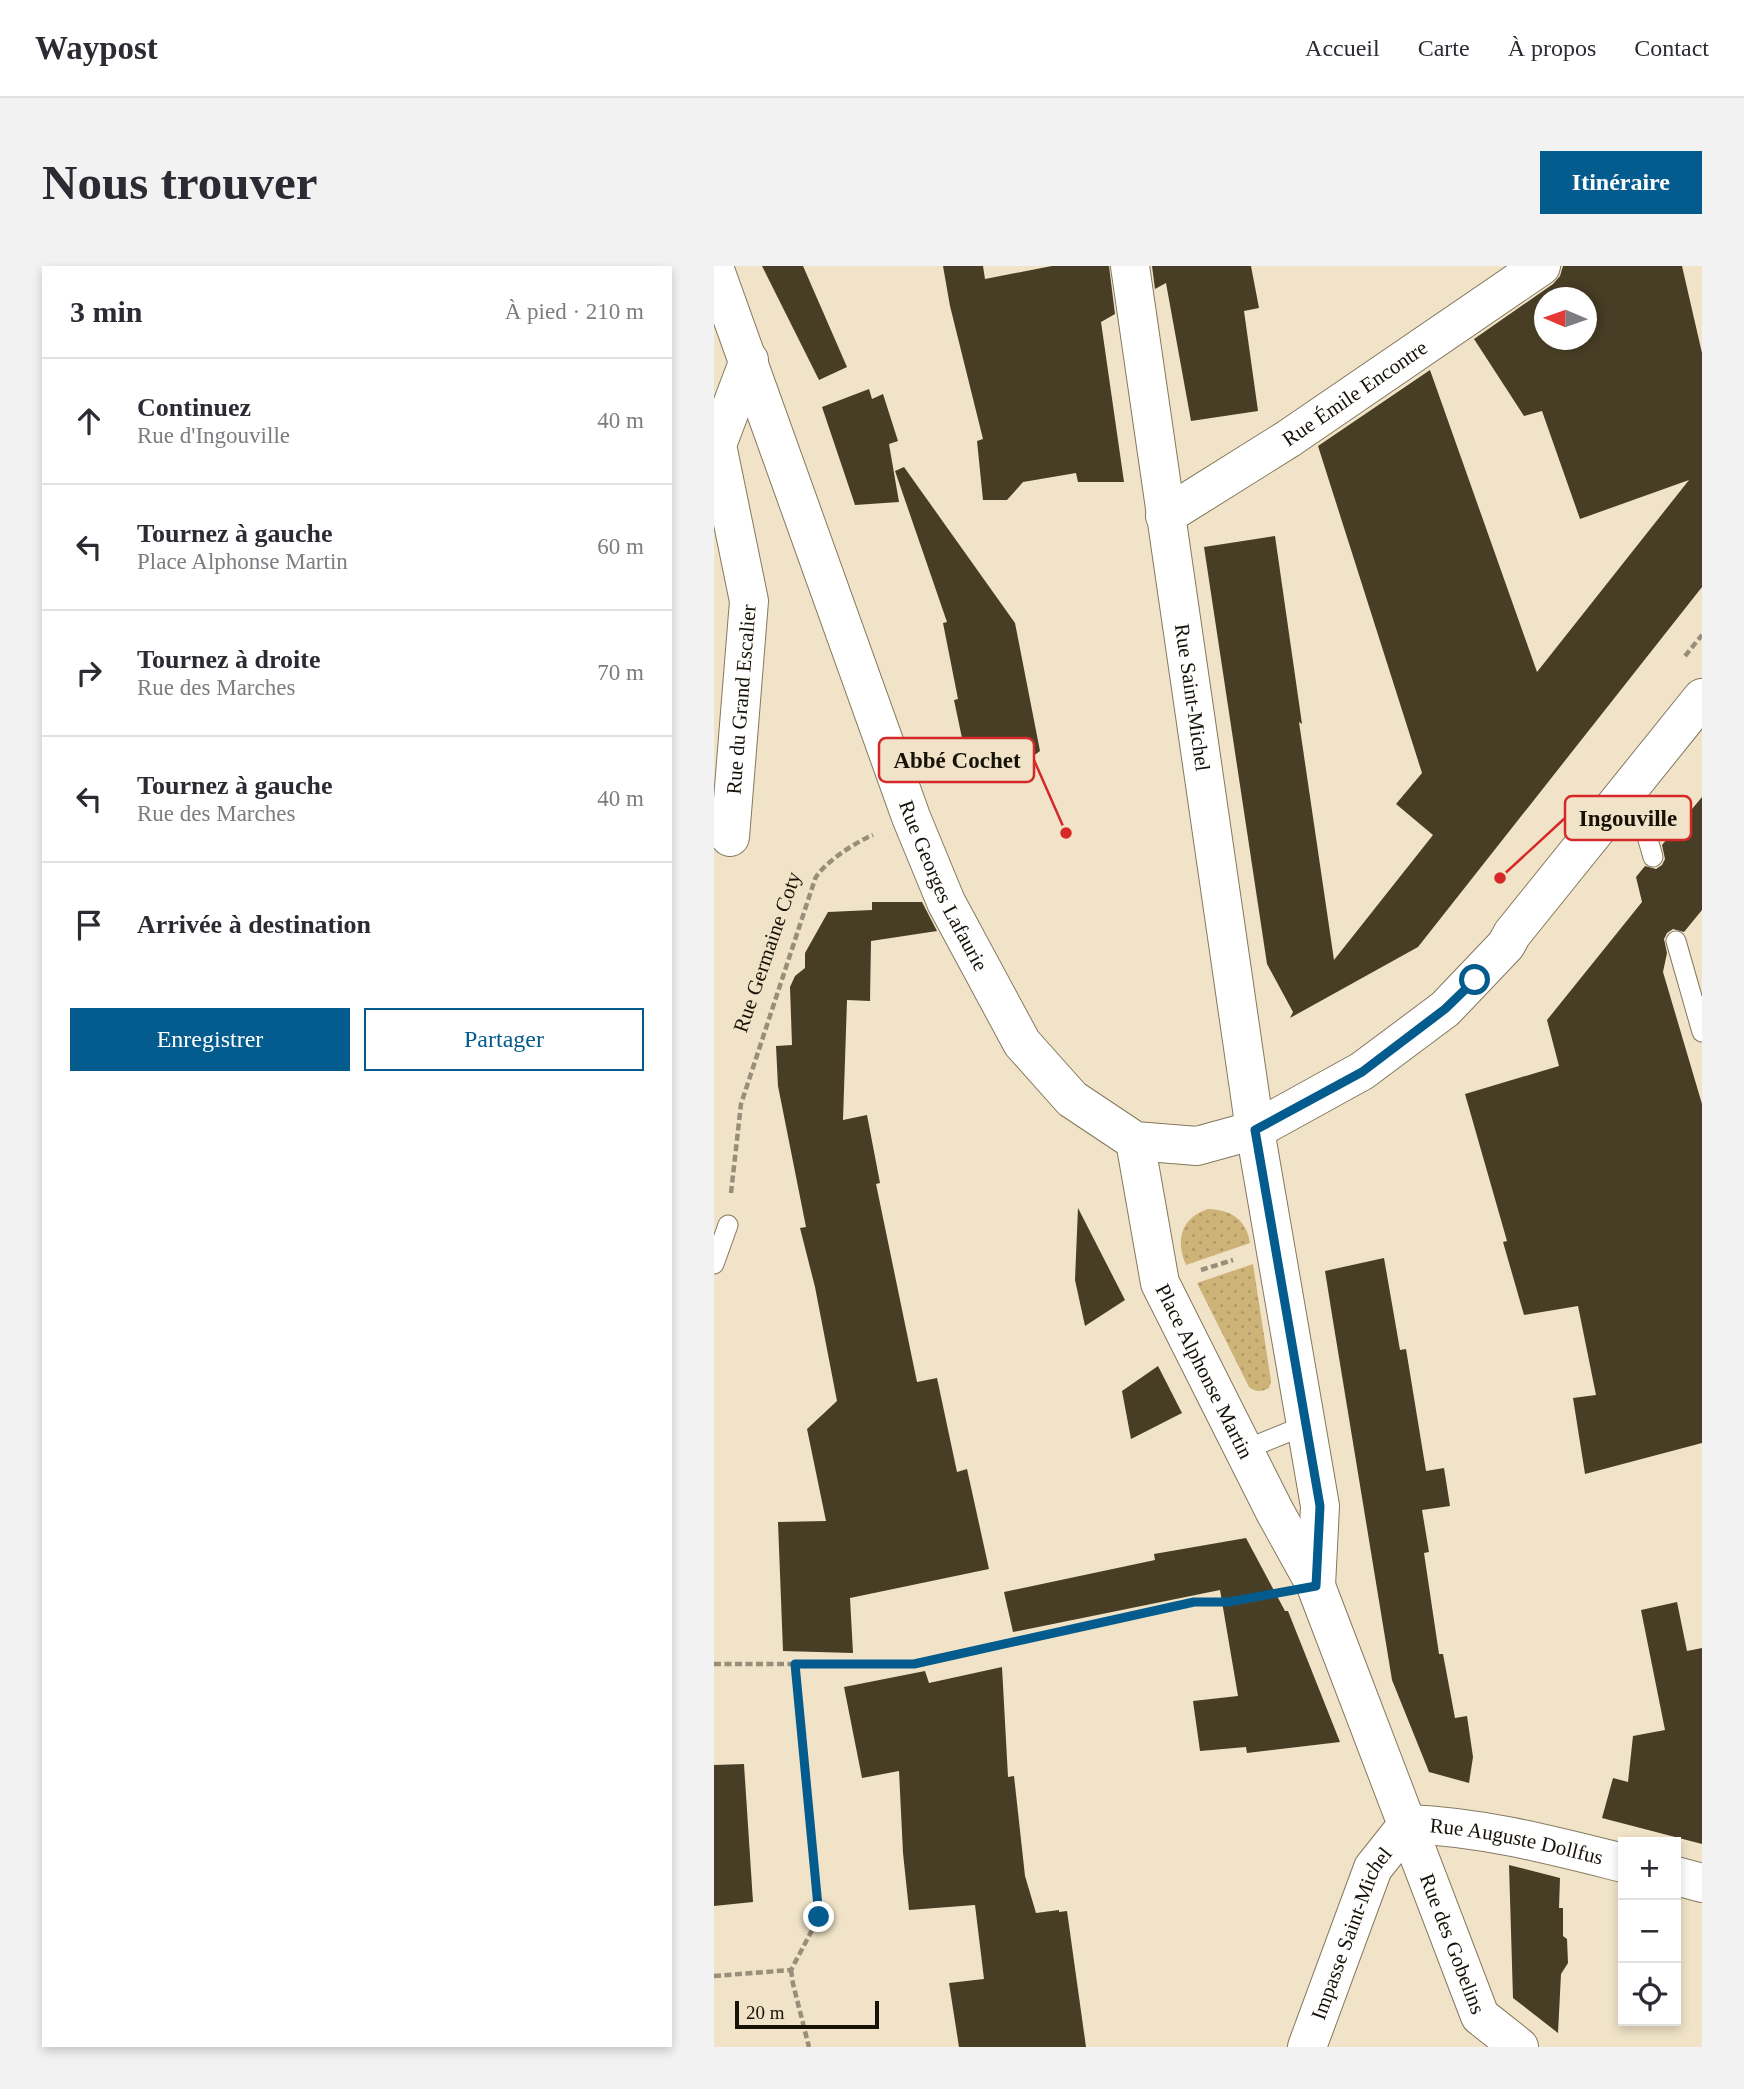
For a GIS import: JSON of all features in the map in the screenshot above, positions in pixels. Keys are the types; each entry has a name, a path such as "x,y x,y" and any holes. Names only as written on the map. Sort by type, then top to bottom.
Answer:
{"street":[{"name":"Rue Saint-Michel","path":"1130,266 1255,1130"},
{"name":"Rue Émile Encontre","path":"1166,516 1288,439 1541,266"},
{"name":"Rue Georges Lafaurie","path":"714,267 911,817 946,902 1022,1043 1072,1099 1135,1141 1197,1146 1255,1130 1362,1072 1445,1009 1506,945 1512,934 1702,698"},
{"name":"Rue du Grand Escalier","path":"730,837 749,601 716,445 749,360"},
{"name":"Place Alphonse Martin","path":"1255,1130 1320,1506 1316,1586"},
{"name":"Place Alphonse Martin","path":"1135,1141 1160,1283 1316,1586 1408,1825"},
{"name":"Rue Auguste Dollfus","path":"1408,1825 1454,1826 1535,1841 1618,1862"},
{"name":"Impasse Saint-Michel","path":"1307,2047 1373,1868 1408,1825"},
{"name":"Rue des Gobelins","path":"1408,1825 1480,2016 1519,2047"},
{"path":"1681,1877 1702,1883"}],"lane":[{"path":"1632,784 1653,857"},
{"path":"1676,941 1702,1032"},
{"path":"714,1264 727,1225"},
{"path":"1244,1450 1306,1425"}],"path":[{"name":"Rue Germaine Coty","path":"727,1225 741,1104 815,879 819,870 863,839"},
{"path":"1160,1283 1275,1247"},
{"path":"714,1664 914,1664 1194,1602 1228,1602 1316,1586"},
{"path":"795,1664 819,1917 792,1970 809,2047"},
{"path":"714,1976 792,1970"}],"shaded area":[{"path":"1208,1209 1224,1211 1236,1217 1245,1228 1250,1243 1186,1265 1181,1247 1183,1231 1192,1218"},
{"path":"1253,1264 1271,1381 1269,1388 1261,1391 1249,1387 1197,1283"}],"building":[{"path":"762,266 803,266 847,367 819,380"},
{"path":"943,266 983,266 985,279 1052,266 1109,266 1115,314 1101,322 1124,482 1078,482 1076,473 1023,482 1007,500 983,500 977,441 983,439 950,306"},
{"path":"1152,266 1251,266 1259,308 1244,311 1258,411 1191,421 1166,283 1155,289"},
{"path":"1563,266 1682,266 1702,353 1702,587 1418,947 1290,1018 1293,1012 1267,964 1204,547 1275,536 1334,960 1433,835 1396,804 1422,773 1318,446 1430,370 1537,672 1689,480 1580,519 1542,411 1524,416 1474,339 1534,297 1534,350 1597,350 1597,287 1549,287 1560,276"},
{"path":"869,389 872,399 883,394 898,441 889,444 899,502 855,505 822,407"},
{"path":"904,467 1015,623 1040,751 1012,772 993,748 990,753 962,738 954,700 958,699 943,623 947,622 895,471"},
{"path":"1702,797 1702,910 1684,932 1673,929 1667,933 1664,939 1667,953 1663,972 1702,1104 1702,1443 1585,1474 1573,1398 1596,1395 1578,1306 1524,1315 1503,1242 1507,1241 1465,1094 1559,1066 1547,1020 1642,902 1636,877 1645,866 1656,869 1662,865 1665,859 1662,845"},
{"path":"872,902 922,902 937,931 871,941 870,1001 847,1000 843,1120 867,1115 880,1183 876,1184 917,1382 937,1378 957,1472 967,1469 989,1569 850,1598 853,1653 783,1651 778,1522 826,1521 807,1429 837,1401 815,1287 800,1228 806,1227 778,1086 776,1046 792,1045 790,987 795,976 805,968 805,953 828,912 872,910"},
{"path":"1078,1208 1125,1300 1085,1326 1075,1280"},
{"path":"1384,1258 1400,1350 1406,1349 1426,1471 1444,1468 1450,1506 1422,1510 1429,1552 1424,1553 1439,1654 1443,1654 1455,1718 1467,1716 1473,1757 1469,1783 1429,1772 1392,1680 1333,1321 1325,1271"},
{"path":"1158,1366 1182,1413 1131,1439 1122,1391"},
{"path":"1246,1538 1285,1611 1288,1611 1340,1742 1247,1753 1246,1747 1200,1751 1193,1701 1238,1696 1220,1590 1013,1632 1004,1592 1155,1560 1154,1554"},
{"path":"1677,1602 1687,1651 1702,1648 1702,1844 1602,1818 1613,1778 1628,1782 1633,1736 1665,1730 1641,1610"},
{"path":"1002,1667 1008,1777 1014,1776 1025,1876 1036,1913 1067,1911 1086,2047 959,2047 949,1983 984,1979 975,1905 909,1910 899,1771 862,1778 844,1687 925,1671 929,1683"},
{"path":"744,1764 753,1902 714,1906 714,1765"},
{"path":"1509,1865 1560,1878 1559,1908 1563,1908 1563,1936 1567,1939 1568,1963 1561,1974 1558,2033 1513,1998"}],"place":[{"name":"Abbé Cochet","path":"1066,833"},
{"name":"Ingouville","path":"1500,878"}],"route":[{"path":"819,1917 795,1664 914,1664 1194,1602 1228,1602 1316,1586 1320,1506 1255,1130 1362,1072 1445,1009 1475,980"}]}
